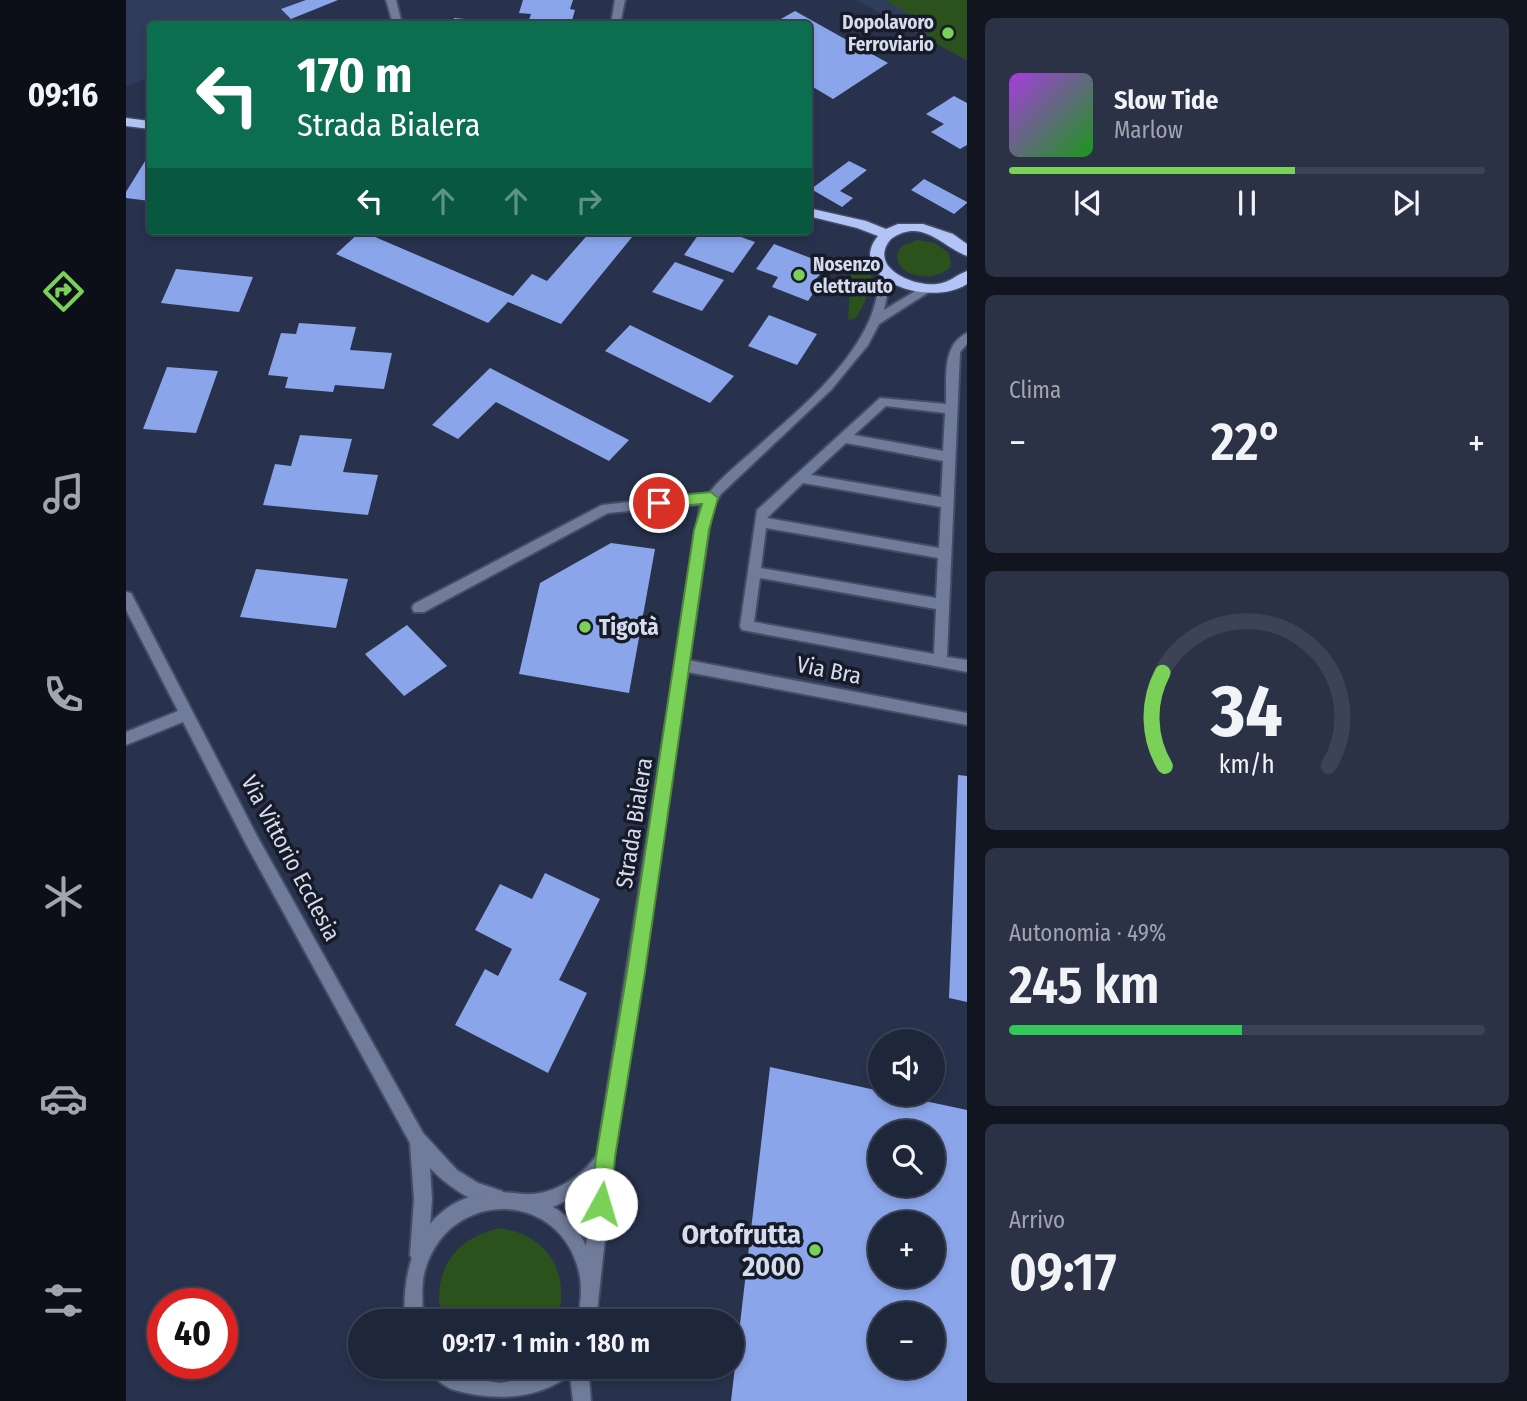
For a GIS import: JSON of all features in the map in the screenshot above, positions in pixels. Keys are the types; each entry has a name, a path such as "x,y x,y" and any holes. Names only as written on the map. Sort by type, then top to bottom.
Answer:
{"main road":[{"path":"126,122 147,125"},
{"path":"812,213 861,224 888,235"},
{"path":"965,281 951,287 926,290 900,282 887,274 877,253 880,243 888,235 915,227 967,239"},
{"path":"945,233 967,251"}],"street":[{"path":"391,0 397,21"},
{"path":"616,21 620,0"},
{"name":"Strada Bialera","path":"588,1309 605,1157 701,530 711,498 845,367 875,321 887,274"},
{"name":"Strada Bialera","path":"875,321 926,290"},
{"path":"940,662 954,351 967,337"},
{"path":"951,409 884,401 761,513 747,626 967,666"},
{"path":"843,438 949,457"},
{"path":"801,478 947,503"},
{"path":"419,608 606,508 711,498"},
{"path":"760,522 945,554"},
{"path":"754,572 942,605"},
{"name":"Via Vittorio Ecclesia","path":"126,597 291,912 417,1139 435,1162 454,1179 479,1194 501,1198"},
{"name":"Via Bra","path":"682,665 967,719"},
{"path":"126,739 186,714"},
{"name":"Via Vittorio Ecclesia","path":"413,1309 412,1292 425,1210 424,1170 417,1139"},
{"path":"418,1264 428,1242 443,1224 460,1210 480,1201 501,1198 542,1202 573,1188 596,1172 605,1157"},
{"path":"527,1202 547,1211 562,1223 578,1245 587,1269 590,1293"},
{"path":"451,1379 463,1389 489,1397 524,1401"},
{"path":"489,1397 507,1398 525,1394 550,1379"},
{"path":"580,1379 582,1401"}],"shaded area":[{"path":"126,0 339,0 286,21 147,21 147,78 126,87"},
{"name":"Dopolavoro Ferroviario","path":"856,0 967,0 967,60 923,37"}],"green space":[{"name":"Dopolavoro Ferroviario","path":"885,0 967,0 967,60 923,37 935,29"},
{"path":"917,240 935,243 949,253 951,266 936,275 908,272 898,260 898,251 902,246"},
{"path":"852,258 863,261 869,267 871,283 856,318 848,320"},
{"path":"500,1228 517,1232 543,1248 558,1273 561,1287 560,1309 440,1309 440,1288 449,1261 469,1240"}],"building":[{"path":"306,0 338,0 291,19 281,9"},
{"path":"523,0 573,0 570,9 575,10 572,21 529,20 531,14 519,13"},
{"path":"795,11 888,63 833,99 812,86 812,21 777,21"},
{"path":"454,18 487,21 453,21"},
{"path":"954,96 967,103 967,145 960,149 931,132 944,124 926,114"},
{"path":"147,158 147,201 126,198 126,192"},
{"path":"849,161 867,170 840,191 853,198 842,207 812,188"},
{"path":"924,179 967,203 954,214 911,190"},
{"path":"357,235 370,235 513,296 532,274 547,281 587,235 634,235 561,324 508,302 488,323 336,254"},
{"path":"698,235 735,235 755,242 733,273 684,255"},
{"name":"Nosenzo elettrauto","path":"774,244 829,265 814,281 816,282 812,288 816,289 808,301 772,287 778,277 756,269"},
{"path":"675,262 724,280 702,311 652,292"},
{"path":"176,269 253,277 239,312 161,303"},
{"path":"769,315 817,334 797,365 748,346"},
{"path":"299,323 356,327 350,350 392,353 384,389 335,385 333,392 285,388 288,377 268,375 281,333 296,334"},
{"path":"630,325 734,376 710,403 605,351"},
{"path":"167,367 218,371 196,433 143,429"},
{"path":"490,368 629,440 609,461 496,402 458,439 432,425"},
{"path":"300,435 352,439 343,472 378,475 368,515 263,505 275,464 291,466"},
{"name":"Tigotà","path":"611,543 655,549 629,693 519,674 540,583"},
{"path":"256,569 348,579 336,628 240,617"},
{"path":"407,625 447,666 404,696 365,654"},
{"path":"958,775 967,776 967,1002 949,998"},
{"path":"545,873 600,899 559,980 587,993 548,1073 455,1025 485,969 498,976 512,949 475,930 500,884 532,899"},
{"name":"Ortofrutta 2000","path":"770,1067 868,1088 868,1106 945,1105 967,1110 967,1401 731,1401 734,1379 744,1379 744,1309 742,1309"}],"place":[{"name":"Dopolavoro Ferroviario","path":"948,33"},
{"name":"Nosenzo elettrauto","path":"799,275"},
{"name":"Tigotà","path":"585,627"},
{"name":"Ortofrutta 2000","path":"815,1250"}],"route":[{"path":"601,1204 605,1157 636,972 701,530 711,498 659,503"}]}
